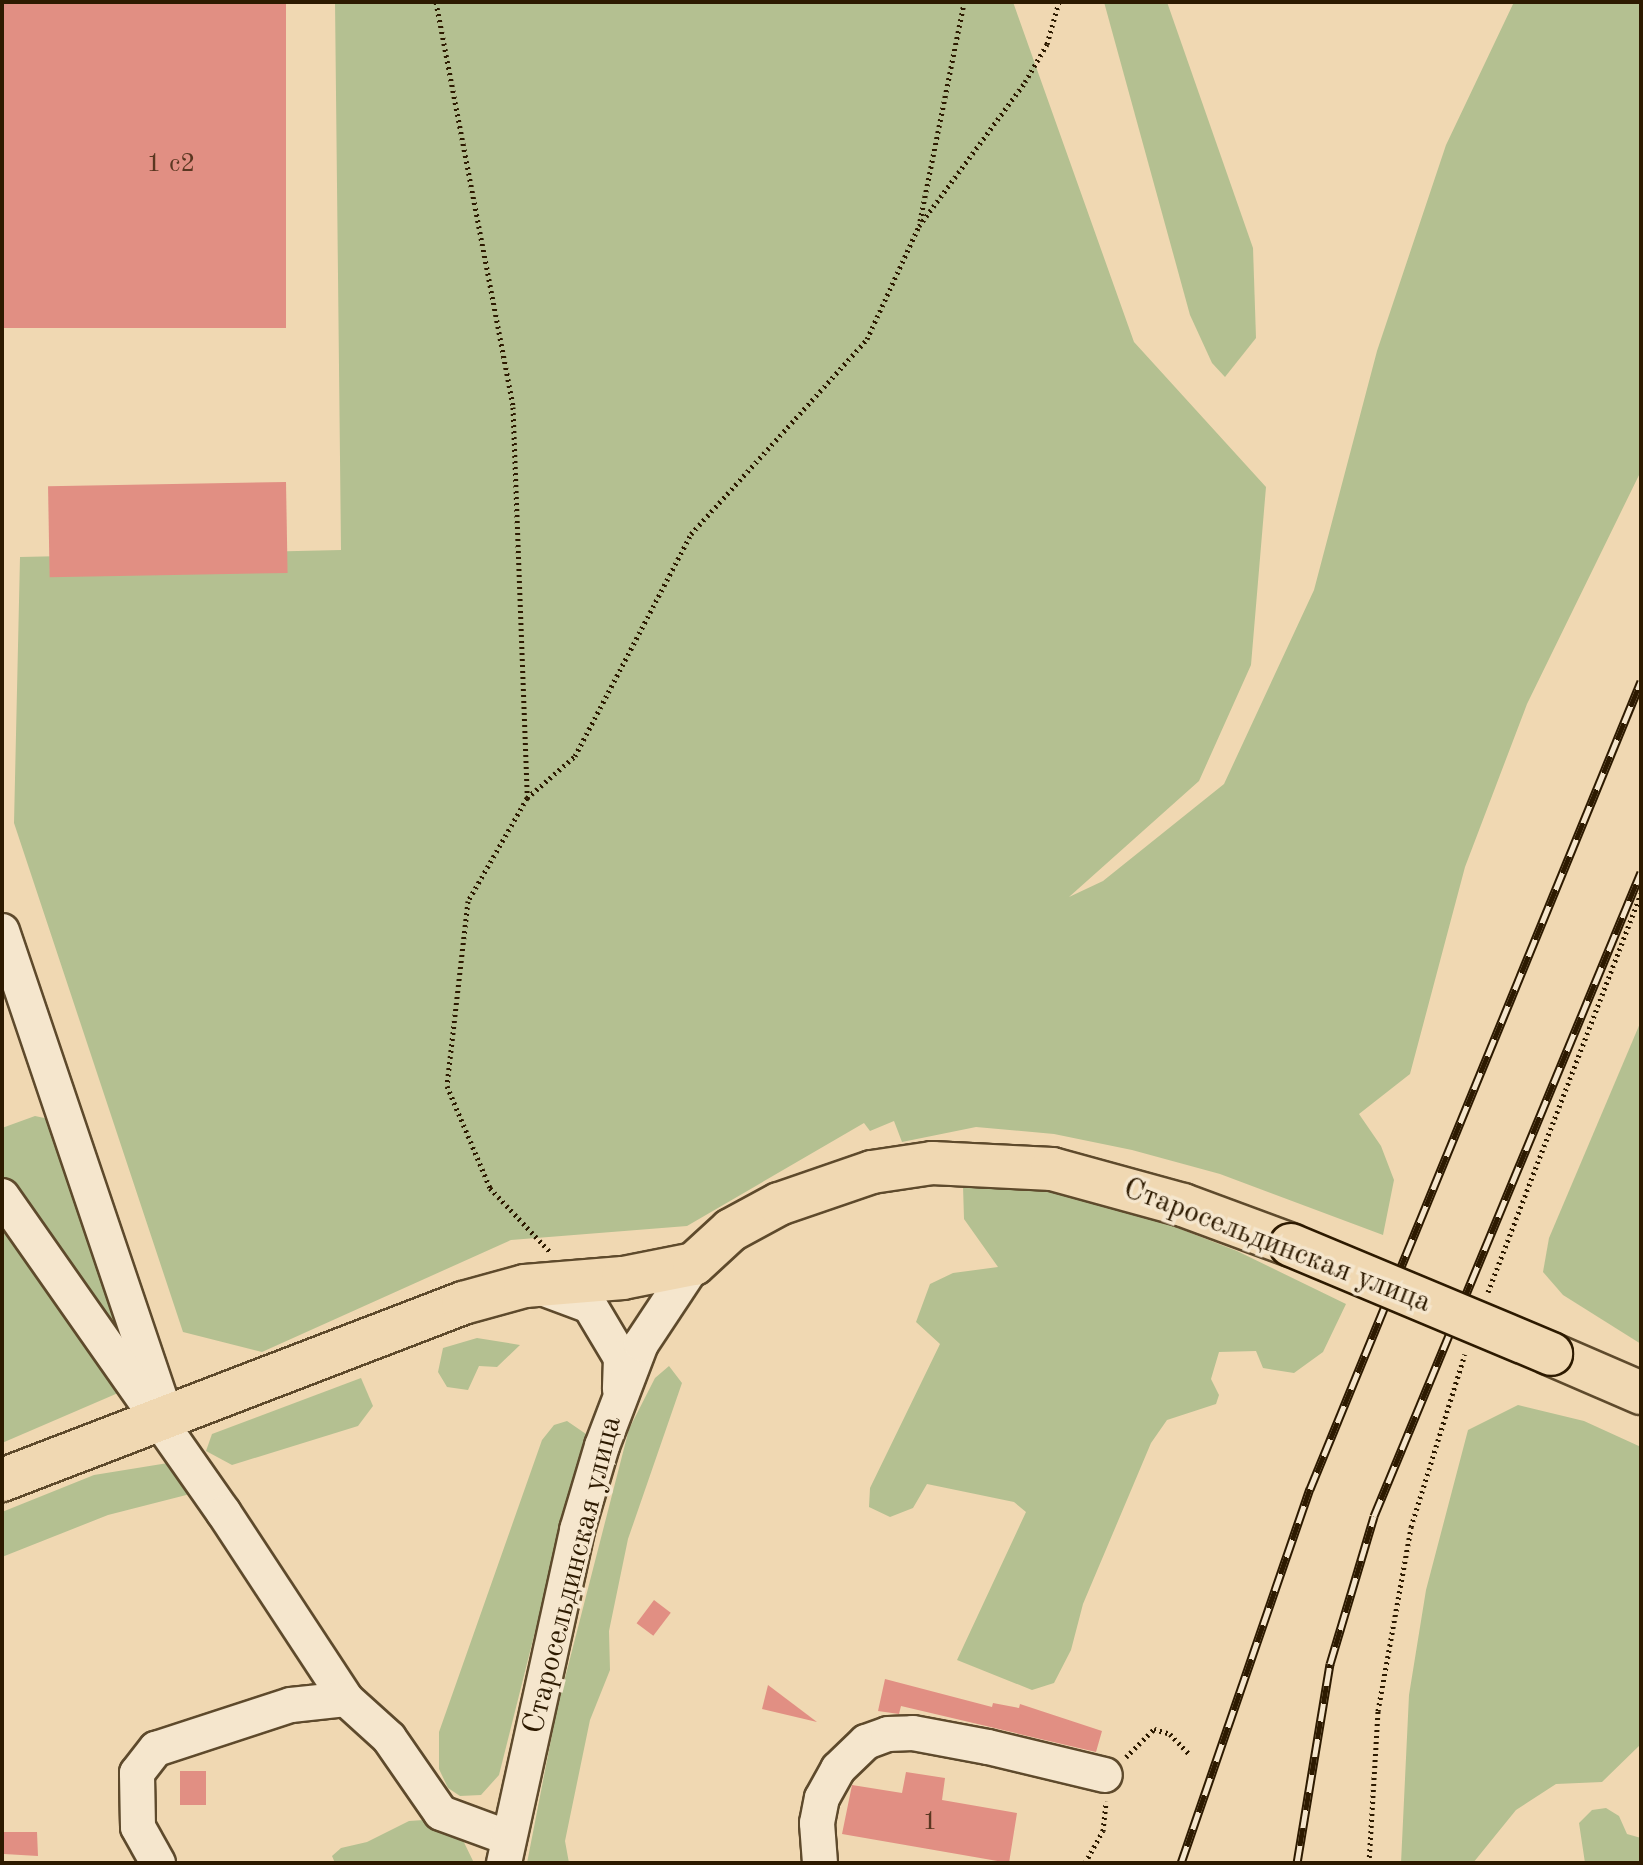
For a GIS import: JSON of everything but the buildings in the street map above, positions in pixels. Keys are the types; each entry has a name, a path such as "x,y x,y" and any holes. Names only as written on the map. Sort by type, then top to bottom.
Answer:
{"main road":[{"name":"Старосельдинская улица","path":"694,1264 731,1230 793,1198 872,1172 932,1163 1052,1169 1183,1205 1291,1245 1641,1393"},
{"path":"2,1480 463,1303 525,1286 576,1279 623,1278 694,1264"}],"street":[{"path":"2,931 162,1421"},
{"path":"2,1196 162,1421 346,1699 389,1738 441,1813 506,1850"},
{"name":"Старосельдинская улица","path":"506,1850 577,1530 619,1397 641,1344 694,1264"},
{"path":"525,1286 557,1290 590,1306 621,1358 619,1397"},
{"path":"158,1863 138,1827 137,1773 156,1749 291,1705 346,1699"},
{"path":"820,1863 817,1823 822,1798 838,1769 866,1742 888,1734 928,1736 1105,1775"}],"path":[{"path":"436,2 513,407 527,798"},
{"path":"919,226 964,2"},
{"path":"576,1279 490,1188 447,1086 468,901 527,798 575,756 691,534 867,339 919,226 1025,82 1047,44 1059,2"},
{"path":"1487,1295 1641,893"},
{"path":"1369,1863 1378,1711 1411,1527 1471,1339"},
{"path":"1085,1863 1103,1831 1105,1775 1154,1729 1170,1734 1189,1754"}],"green space":[{"path":"335,2 1013,2 1134,342 1266,487 1251,665 1199,781 1069,897 1103,881 1224,784 1314,590 1377,351 1446,145 1514,2 1641,2 1641,471 1527,704 1465,867 1410,1074 1359,1114 1381,1146 1394,1180 1383,1235 1220,1174 1132,1150 1054,1134 976,1127 902,1142 894,1121 870,1131 864,1123 687,1226 511,1240 262,1352 183,1332 14,823 20,557 341,550"},
{"path":"1104,2 1167,2 1253,248 1256,338 1225,377 1212,363 1190,315"},
{"path":"1641,1021 1641,1344 1563,1295 1543,1272 1549,1238"},
{"path":"35,1116 49,1119 139,1384 2,1443 2,1128"},
{"path":"963,1186 1065,1192 1147,1216 1237,1251 1346,1304 1323,1352 1294,1373 1263,1368 1256,1351 1219,1352 1211,1379 1219,1395 1216,1404 1167,1420 1151,1443 1083,1604 1071,1650 1054,1683 1032,1690 957,1660 1026,1512 1014,1502 927,1484 913,1508 890,1517 869,1507 870,1488 940,1344 916,1322 930,1284 953,1273 998,1267 964,1219"},
{"path":"477,1338 520,1345 497,1367 479,1366 468,1390 447,1387 438,1372 443,1348"},
{"path":"669,1366 682,1383 628,1539 609,1631 610,1670 590,1720 565,1841 569,1863 527,1863 557,1709 629,1429 655,1378"},
{"path":"361,1378 373,1406 358,1426 232,1465 206,1451 212,1434"},
{"path":"1518,1405 1584,1421 1641,1447 1641,1744 1602,1782 1556,1784 1516,1810 1473,1863 1401,1863 1409,1695 1426,1590 1468,1430"},
{"path":"567,1421 586,1434 586,1454 554,1556 499,1775 481,1795 460,1796 448,1788 439,1769 439,1732 542,1440 554,1425"},
{"path":"168,1463 198,1492 108,1515 2,1557 2,1512 94,1475"},
{"path":"1606,1808 1619,1816 1627,1834 1641,1838 1641,1863 1585,1863 1579,1823 1592,1810"},
{"path":"438,1819 458,1830 474,1863 335,1863 332,1856 341,1848 367,1842 409,1821"}],"railway":[{"path":"1181,1863 1310,1489 1641,681"},
{"path":"1297,1863 1330,1664 1374,1516 1641,872"}]}
